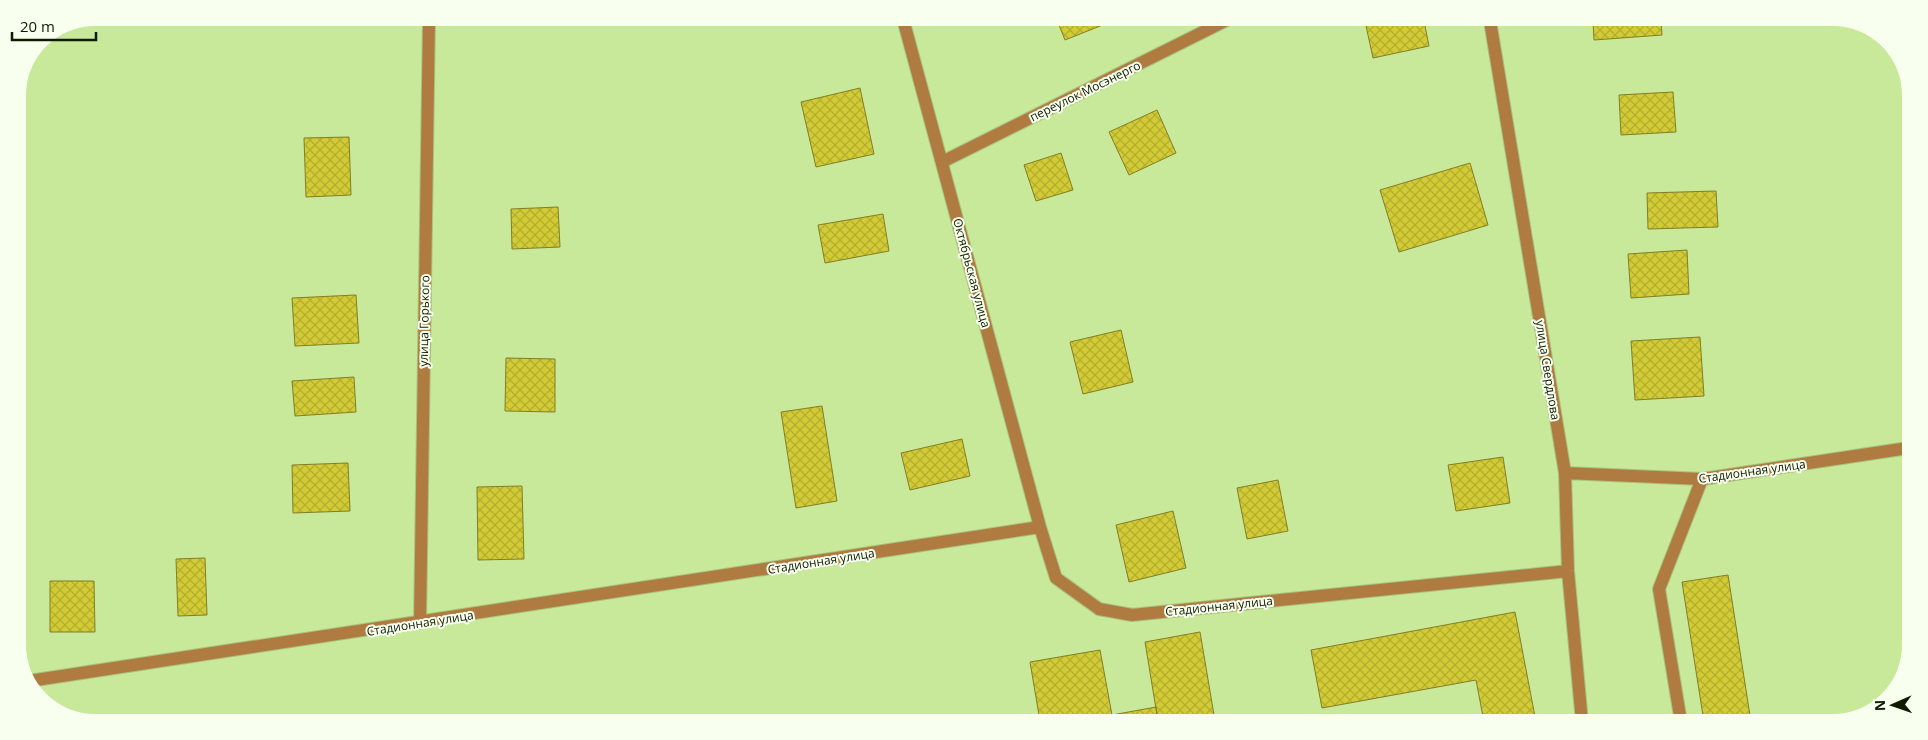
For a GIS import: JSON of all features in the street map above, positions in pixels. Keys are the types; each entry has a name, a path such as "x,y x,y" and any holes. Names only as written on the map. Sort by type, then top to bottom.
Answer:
{"street":[{"name":"улица Горького","path":"420,623 429,26"},
{"name":"Октябрьская улица","path":"905,26 1040,527"},
{"name":"переулок Мосэнерго","path":"942,162 1215,26"},
{"name":"улица Свердлова","path":"1491,26 1565,473 1568,571 1581,714"},
{"name":"Стадионная улица","path":"1565,473 1702,479 1902,449"},
{"path":"1680,714 1659,590 1702,479"},
{"name":"Стадионная улица","path":"36,680 420,623 1040,527 1056,578 1099,609 1132,614 1568,571"}],"building":[{"path":"1059,26 1100,26 1065,40"},
{"path":"1366,26 1425,26 1429,46 1373,58"},
{"path":"1593,26 1661,26 1662,35 1594,40"},
{"path":"860,88 874,154 816,167 801,102"},
{"path":"1673,92 1676,132 1621,135 1619,95"},
{"path":"1157,110 1176,153 1129,175 1109,132"},
{"path":"349,137 351,195 306,197 304,138"},
{"path":"1061,153 1073,190 1036,201 1024,165"},
{"path":"1470,163 1488,225 1399,252 1380,190"},
{"path":"1716,191 1718,227 1648,229 1647,193"},
{"path":"558,207 560,247 512,249 511,209"},
{"path":"883,214 889,251 825,263 818,225"},
{"path":"1687,250 1689,294 1631,298 1628,254"},
{"path":"356,295 359,343 295,346 292,298"},
{"path":"1121,330 1133,382 1083,394 1070,342"},
{"path":"1700,337 1704,396 1635,400 1631,341"},
{"path":"506,358 555,359 555,412 505,411"},
{"path":"354,377 356,412 295,416 292,381"},
{"path":"822,406 837,501 796,508 781,412"},
{"path":"962,439 970,476 910,490 901,453"},
{"path":"1503,457 1510,503 1456,511 1448,465"},
{"path":"348,463 350,511 293,513 292,465"},
{"path":"1278,480 1288,531 1247,539 1237,488"},
{"path":"522,486 524,559 478,560 477,487"},
{"path":"1173,511 1186,568 1129,582 1116,525"},
{"path":"205,558 207,615 178,616 176,559"},
{"path":"1728,575 1750,714 1703,714 1682,582"},
{"path":"50,581 94,581 95,632 50,632"},
{"path":"1515,612 1534,714 1482,714 1476,680 1322,708 1311,650"},
{"path":"1200,632 1214,714 1157,714 1145,642"},
{"path":"1100,650 1112,714 1039,714 1030,662"},
{"path":"1156,707 1157,714 1118,714"}]}
